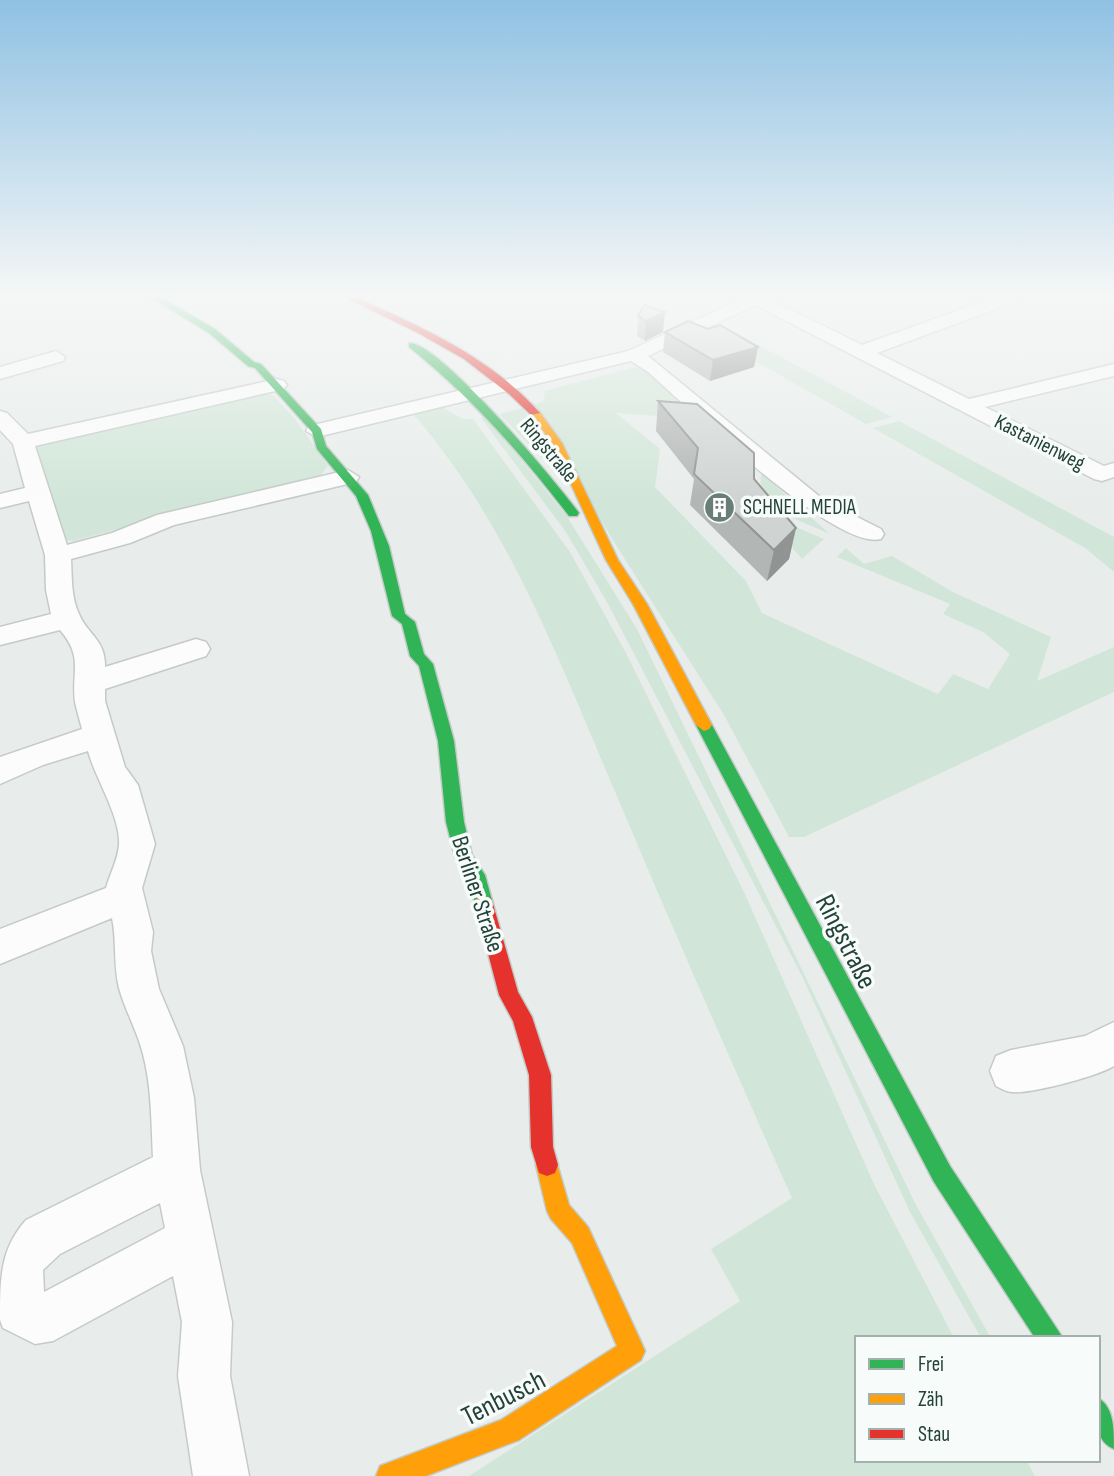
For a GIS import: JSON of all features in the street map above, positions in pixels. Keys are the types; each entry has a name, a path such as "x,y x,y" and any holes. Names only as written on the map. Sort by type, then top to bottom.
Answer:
{"main road":[{"name":"Berliner Straße","path":"250,363 277,385 317,431 321,447 362,495 363,505 378,533 394,583 393,594 399,616 408,622 417,656 426,664 446,741 455,822 464,857 476,875 509,995 522,1017 540,1075 542,1147 559,1211 580,1235 632,1351"},
{"name":"Ringstraße","path":"435,363 471,394 548,479 612,560"},
{"name":"Ringstraße","path":"476,363 507,385 534,413 557,443 612,560 640,604 851,1007 942,1174 1049,1336"},
{"name":"Tenbusch","path":"390,1476 509,1430 632,1351"},
{"path":"1100,1414 1114,1435"}],"street":[{"path":"0,373 35,363"},
{"path":"317,431 601,363"},
{"path":"647,363 817,506 873,534"},
{"name":"Kastanienweg","path":"884,363 1102,474 1114,470"},
{"name":"Kastanienweg","path":"1005,397 1080,363"},
{"name":"Kastanienweg","path":"968,405 1114,370"},
{"path":"23,442 78,431 119,418 277,385"},
{"path":"0,417 23,442 58,555 59,590 66,619 85,641 92,662 90,701 110,772 121,785 138,844 124,888 134,932 132,951 139,989 162,1046 172,1098 177,1170 207,1322 204,1376 222,1476"},
{"path":"58,555 121,538 166,520 348,477"},
{"path":"0,501 38,492"},
{"path":"0,636 66,619"},
{"path":"90,683 196,649"},
{"path":"0,771 32,756 100,736"},
{"path":"0,947 126,896"},
{"path":"1011,1071 1092,1056 1114,1042"},
{"path":"177,1170 43,1237 26,1250 16,1269 21,1310 34,1319 53,1316 191,1240"}],"green space":[{"path":"759,363 792,363 892,417 866,424"},
{"path":"639,366 687,408 672,417 616,413 660,449 655,487 746,581 762,613 938,694 953,674 988,689 1010,654 983,632 943,614 950,604 837,557 846,548 864,564 892,556 953,592 1051,637 1037,681 1114,647 1114,692 804,837 789,837 724,715 612,539 534,405 544,401 545,391"},
{"path":"257,393 273,395 295,419 328,466 320,476 73,541 59,539 32,448 41,442"},
{"path":"440,406 463,419 473,419 570,552 626,653 744,892 873,1182 953,1336 855,1336 855,1462 1027,1462 1035,1476 469,1476 740,1301 711,1249 792,1198 554,650 506,551 448,458 414,415 388,421 384,417"},
{"path":"523,408 561,478 499,414"},
{"path":"486,417 566,515 637,629 916,1205 990,1336 980,1336 910,1212 802,976 608,604 566,532 481,418"},
{"path":"899,421 1114,537 1114,572 1085,548 873,428"},
{"path":"761,473 830,534 760,504"},
{"path":"763,513 824,539 802,559"}],"building":[{"path":"658,401 697,404 754,453 754,479 796,528 774,550 694,474 698,448"}],"traffic: fast":[{"path":"250,363 258,366 317,431 321,447 362,495 382,546 399,616 408,622 417,656 426,664 446,741 455,822 464,857 476,875 484,904"},
{"path":"435,363 499,423 573,513"},
{"path":"704,725 942,1174 1049,1336"},
{"path":"1100,1414 1114,1435"}],"traffic: slow":[{"path":"535,413 557,443 612,560 640,604 704,725"},
{"path":"390,1476 509,1430 632,1351 580,1235 559,1211 547,1165"}],"traffic: jam":[{"path":"475,363 535,413"},
{"path":"484,904 509,995 522,1017 540,1075 542,1147 547,1165"}],"place":[{"name":"SCHNELL MEDIA","path":"720,507"}]}
